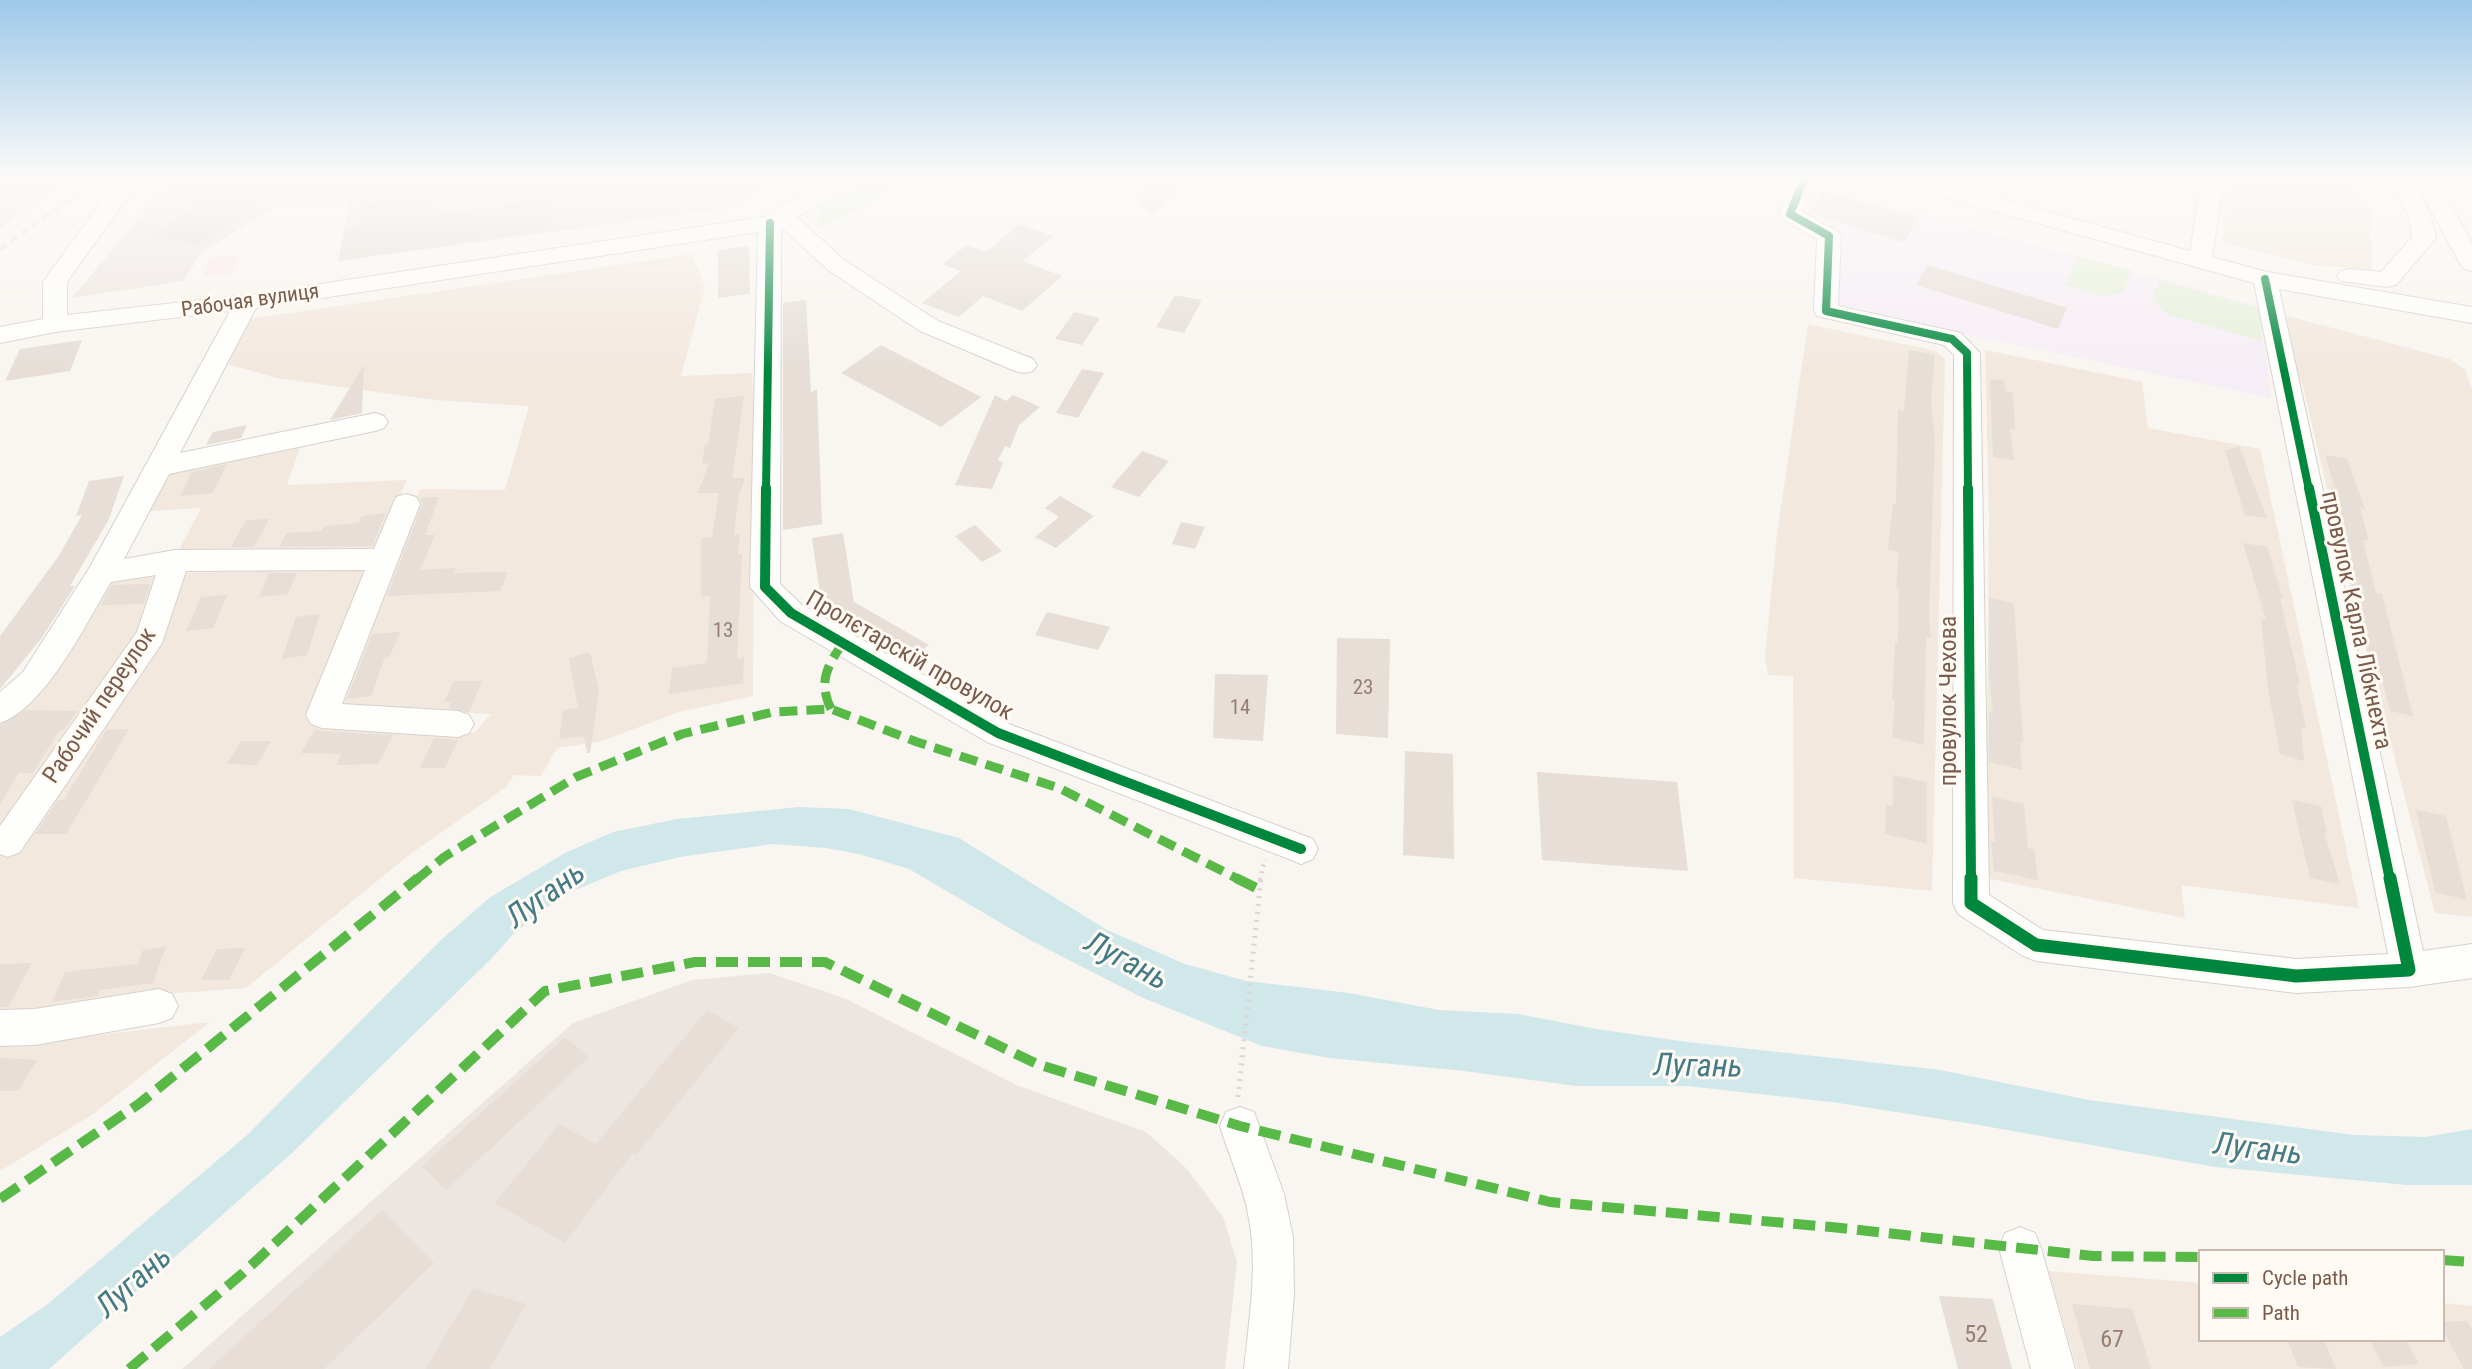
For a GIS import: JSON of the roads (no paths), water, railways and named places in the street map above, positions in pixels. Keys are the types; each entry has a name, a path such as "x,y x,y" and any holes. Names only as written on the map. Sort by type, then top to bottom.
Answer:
{"street":[{"path":"55,324 55,282 83,243"},
{"name":"Рабочая вулиця","path":"0,335 55,324 247,302 628,243"},
{"name":"Пролєтарскій провулок","path":"775,243 765,587 791,613 998,733 1301,849"},
{"path":"807,243 929,326 1024,365"},
{"name":"провулок Чехова","path":"1829,243 1826,311 1952,339 1967,353 1971,903 2036,945 2296,976 2409,970"},
{"path":"2165,243 2319,272 2387,280 2420,243"},
{"path":"2202,252 2203,243"},
{"path":"2460,243 2472,264"},
{"path":"2202,252 2265,279 2472,315"},
{"name":"провулок Карла Лібкнехта","path":"2265,279 2409,970"},
{"path":"0,710 34,681 102,573 247,302"},
{"path":"159,467 375,422"},
{"path":"406,504 322,715 458,724"},
{"path":"102,573 175,561 384,559"},
{"name":"Рабочий переулок","path":"8,842 151,635 175,561"},
{"path":"2409,970 2472,961"},
{"path":"0,1028 35,1027 159,1006"},
{"path":"1240,1126 1245,1147 1262,1187 1270,1221 1273,1262 1266,1369"},
{"path":"2020,1248 2053,1369"}],"water":[{"name":"Лугань","path":"799,807 849,809 959,838 1107,930 1185,964 1246,981 1349,993 1439,1010 1518,1014 1687,1042 1940,1070 2089,1100 2354,1135 2426,1137 2472,1129 2472,1185 2407,1185 2215,1167 1832,1102 1687,1086 1576,1086 1464,1071 1330,1058 1262,1046 1141,997 1030,940 909,869 859,854 826,848 773,844 680,857 621,871 563,895 513,934 494,956 293,1152 49,1369 0,1369 0,1337 48,1304 246,1136 440,941 489,898 565,853 613,832 677,819"}],"railway":[{"path":"0,249 9,243"}]}
